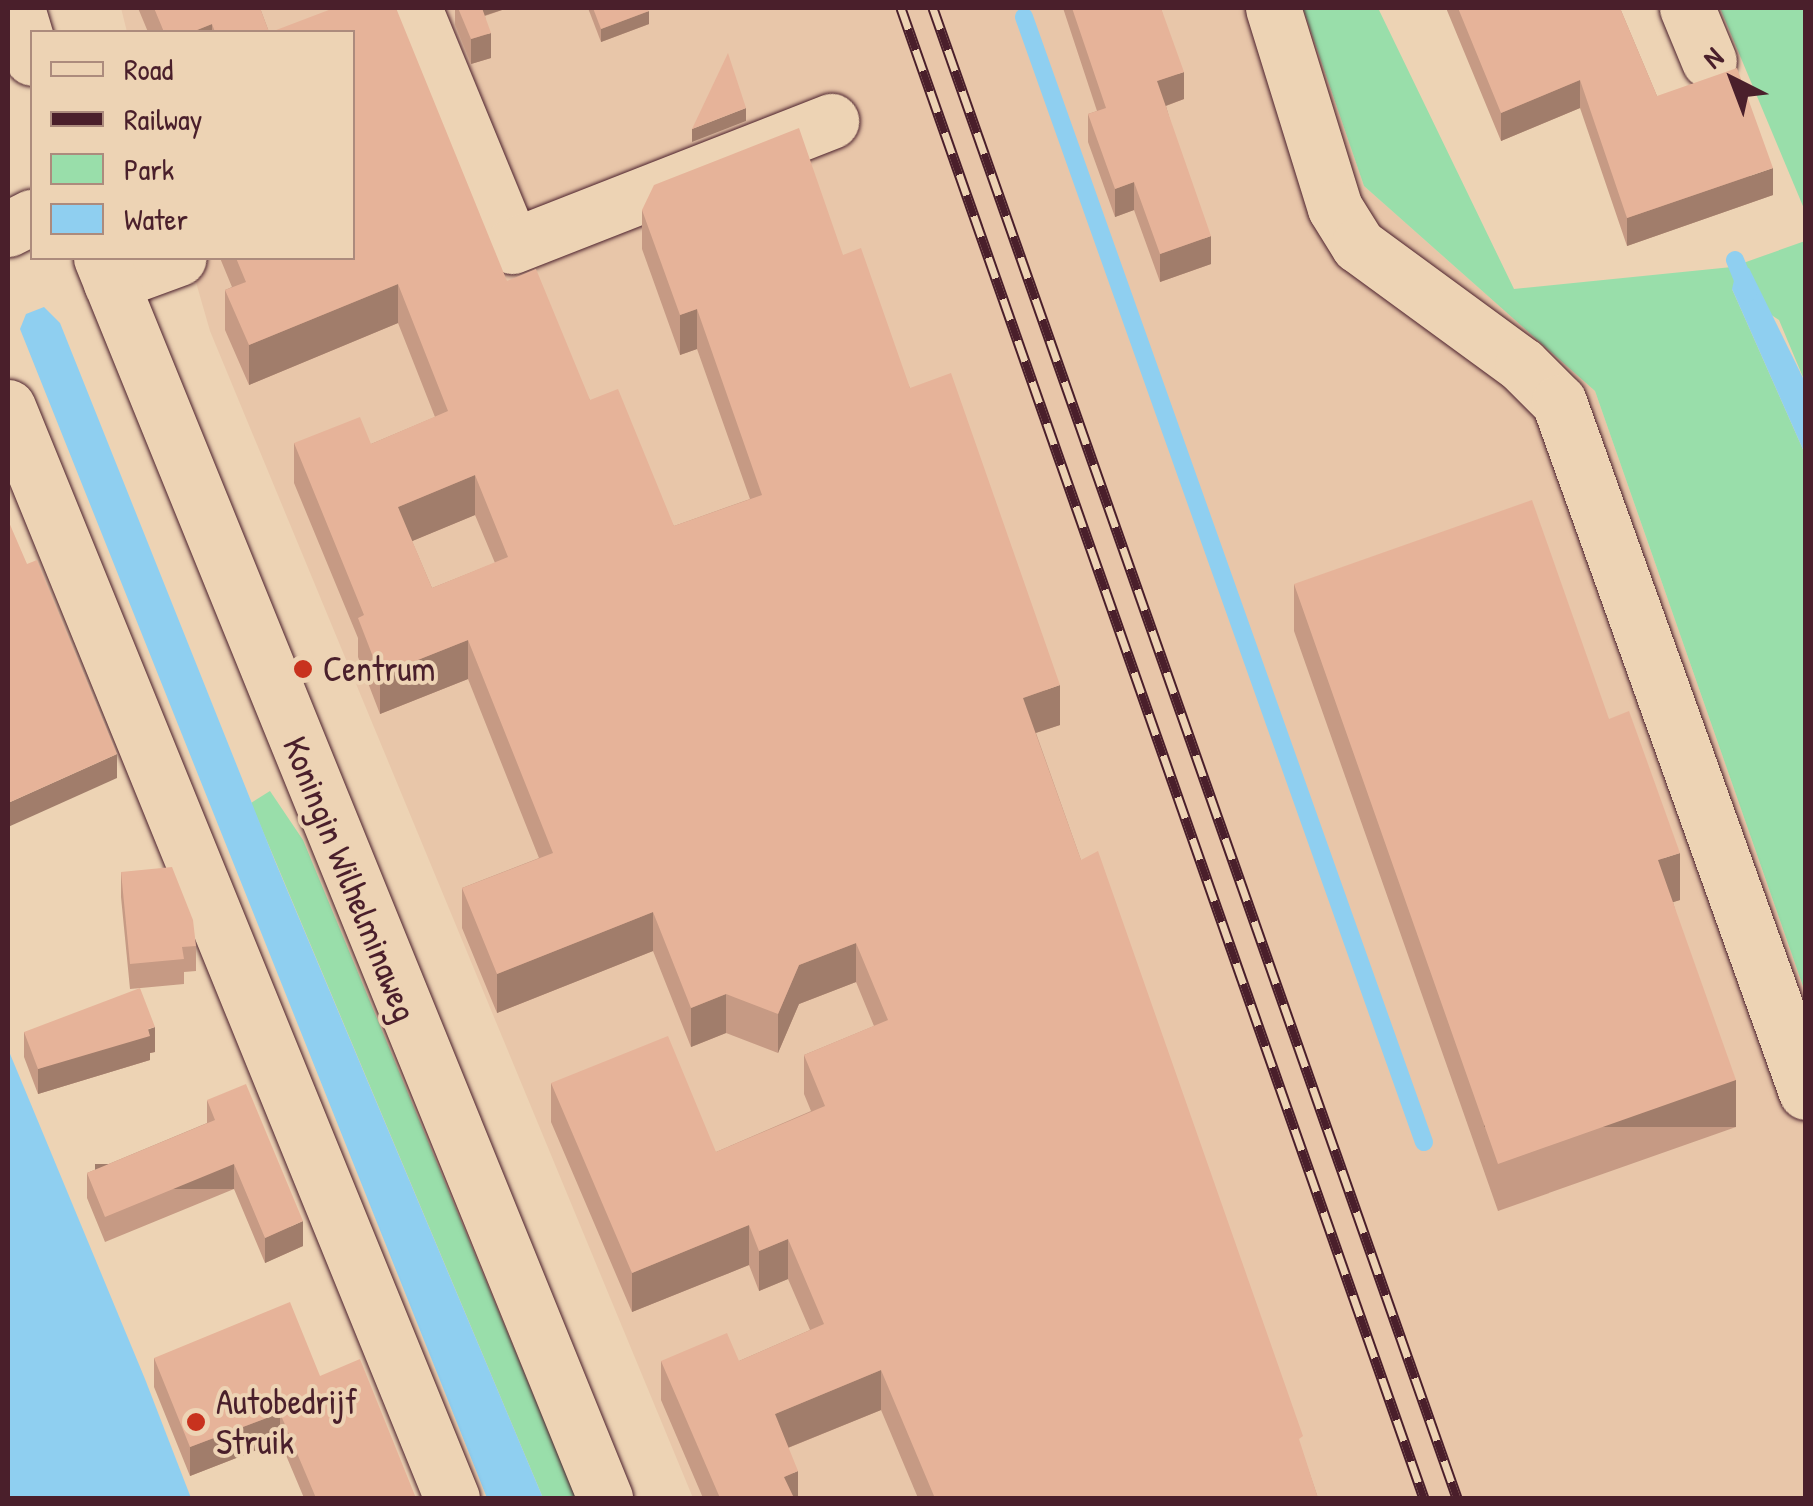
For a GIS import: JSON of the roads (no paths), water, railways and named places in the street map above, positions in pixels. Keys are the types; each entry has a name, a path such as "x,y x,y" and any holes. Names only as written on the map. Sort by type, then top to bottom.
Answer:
{"main road":[{"path":"17,8 30,51"},
{"path":"414,8 512,246 831,121"},
{"path":"1272,8 1335,208 1358,245 1522,365 1559,402 1806,1092"},
{"path":"1687,8 1709,61"},
{"path":"106,270 168,260"},
{"name":"Koningin Wilhelminaweg","path":"106,270 605,1498"},
{"path":"8,408 452,1498"}],"water":[{"path":"1749,268 1805,382 1805,454 1732,289 1736,272"},
{"path":"44,307 60,323 275,861 543,1498 487,1498 20,329 26,314"},
{"path":"8,1049 145,1379 191,1498 8,1498"}],"waterway":[{"path":"1024,17 1424,1142"},
{"path":"1735,260 1748,292"}],"railway":[{"path":"901,8 1424,1498"},
{"path":"933,8 1457,1498"}],"place":[{"name":"Centrum","path":"303,669"},
{"name":"Autobedrijf Struik","path":"196,1422"}]}
